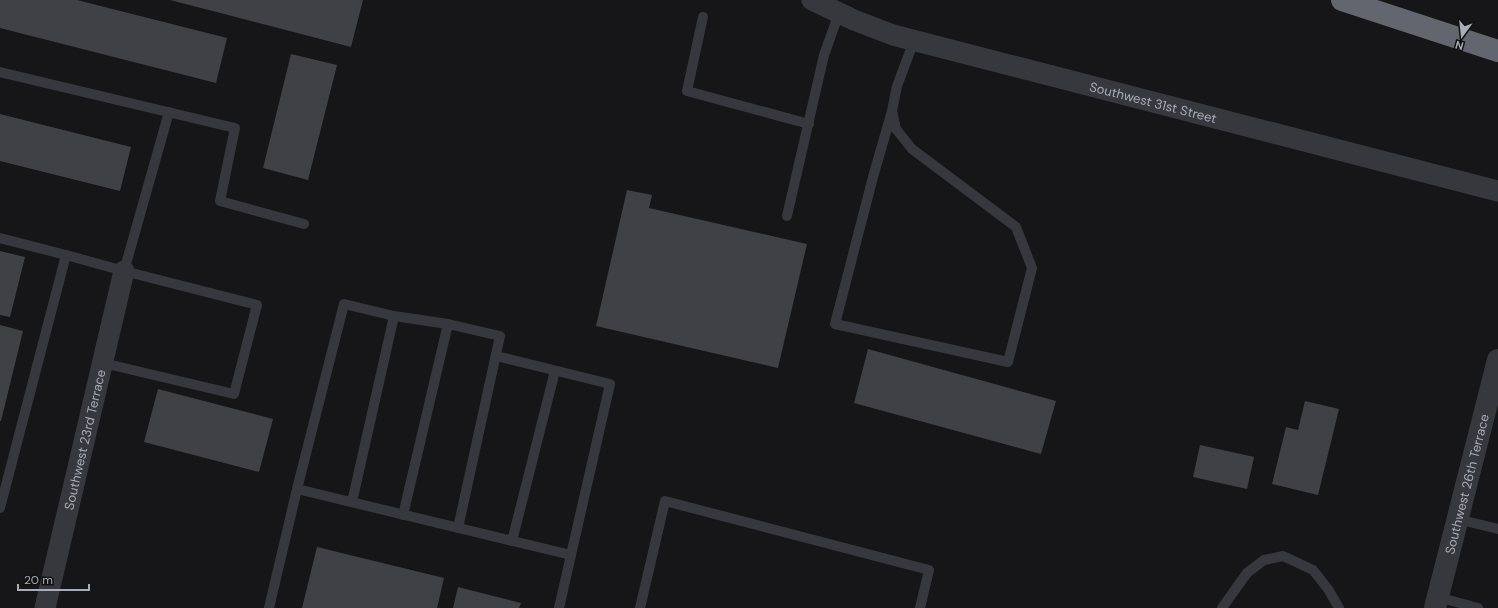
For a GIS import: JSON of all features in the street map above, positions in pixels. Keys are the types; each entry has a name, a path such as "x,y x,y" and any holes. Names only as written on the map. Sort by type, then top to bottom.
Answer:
{"highway":[{"path":"1342,0 1498,51"}],"street":[{"name":"Southwest 31st Street","path":"812,0 839,13 893,35 914,41 1498,191"},
{"name":"Southwest 23rd Terrace","path":"46,608 124,271"},
{"name":"Southwest 26th Terrace","path":"1436,603 1498,360"}],"lane":[{"path":"788,216 824,55 839,13"},
{"path":"703,17 688,92 809,124"},
{"path":"892,111 896,129 912,149 1016,227 1032,268 1008,362 835,324 892,111 897,86 914,41"},
{"path":"0,72 235,128 220,201 304,224"},
{"path":"124,271 168,112"},
{"path":"0,238 257,305 234,394 103,363"},
{"path":"0,508 66,255"},
{"path":"269,608 297,489 344,304 394,316 448,324 500,336 458,528"},
{"path":"352,502 394,316"},
{"path":"403,515 448,324"},
{"path":"496,356 556,372 610,384 558,608"},
{"path":"512,540 556,372"},
{"path":"297,489 571,555"},
{"path":"640,608 665,501 929,570 920,608"},
{"path":"1457,519 1498,529"},
{"path":"1222,608 1247,573 1264,560 1283,556 1313,570 1328,589 1339,608"},
{"path":"1436,603 1478,608"}],"building":[{"path":"0,0 77,0 227,38 216,83 0,28"},
{"path":"170,0 363,0 351,47"},
{"path":"291,54 337,65 308,180 263,168"},
{"path":"0,114 131,147 120,191 0,161"},
{"path":"627,190 652,195 649,208 807,244 778,368 596,326"},
{"path":"0,251 25,257 10,317 0,315"},
{"path":"0,325 23,331 1,421 0,421"},
{"path":"868,349 1056,401 1041,454 854,403"},
{"path":"158,389 273,419 259,472 144,442"},
{"path":"1305,401 1339,409 1318,495 1272,484 1286,427 1298,430"},
{"path":"1200,445 1254,457 1247,489 1193,477"},
{"path":"317,547 444,578 437,608 302,608"},
{"path":"458,587 521,603 519,608 453,608"}]}
